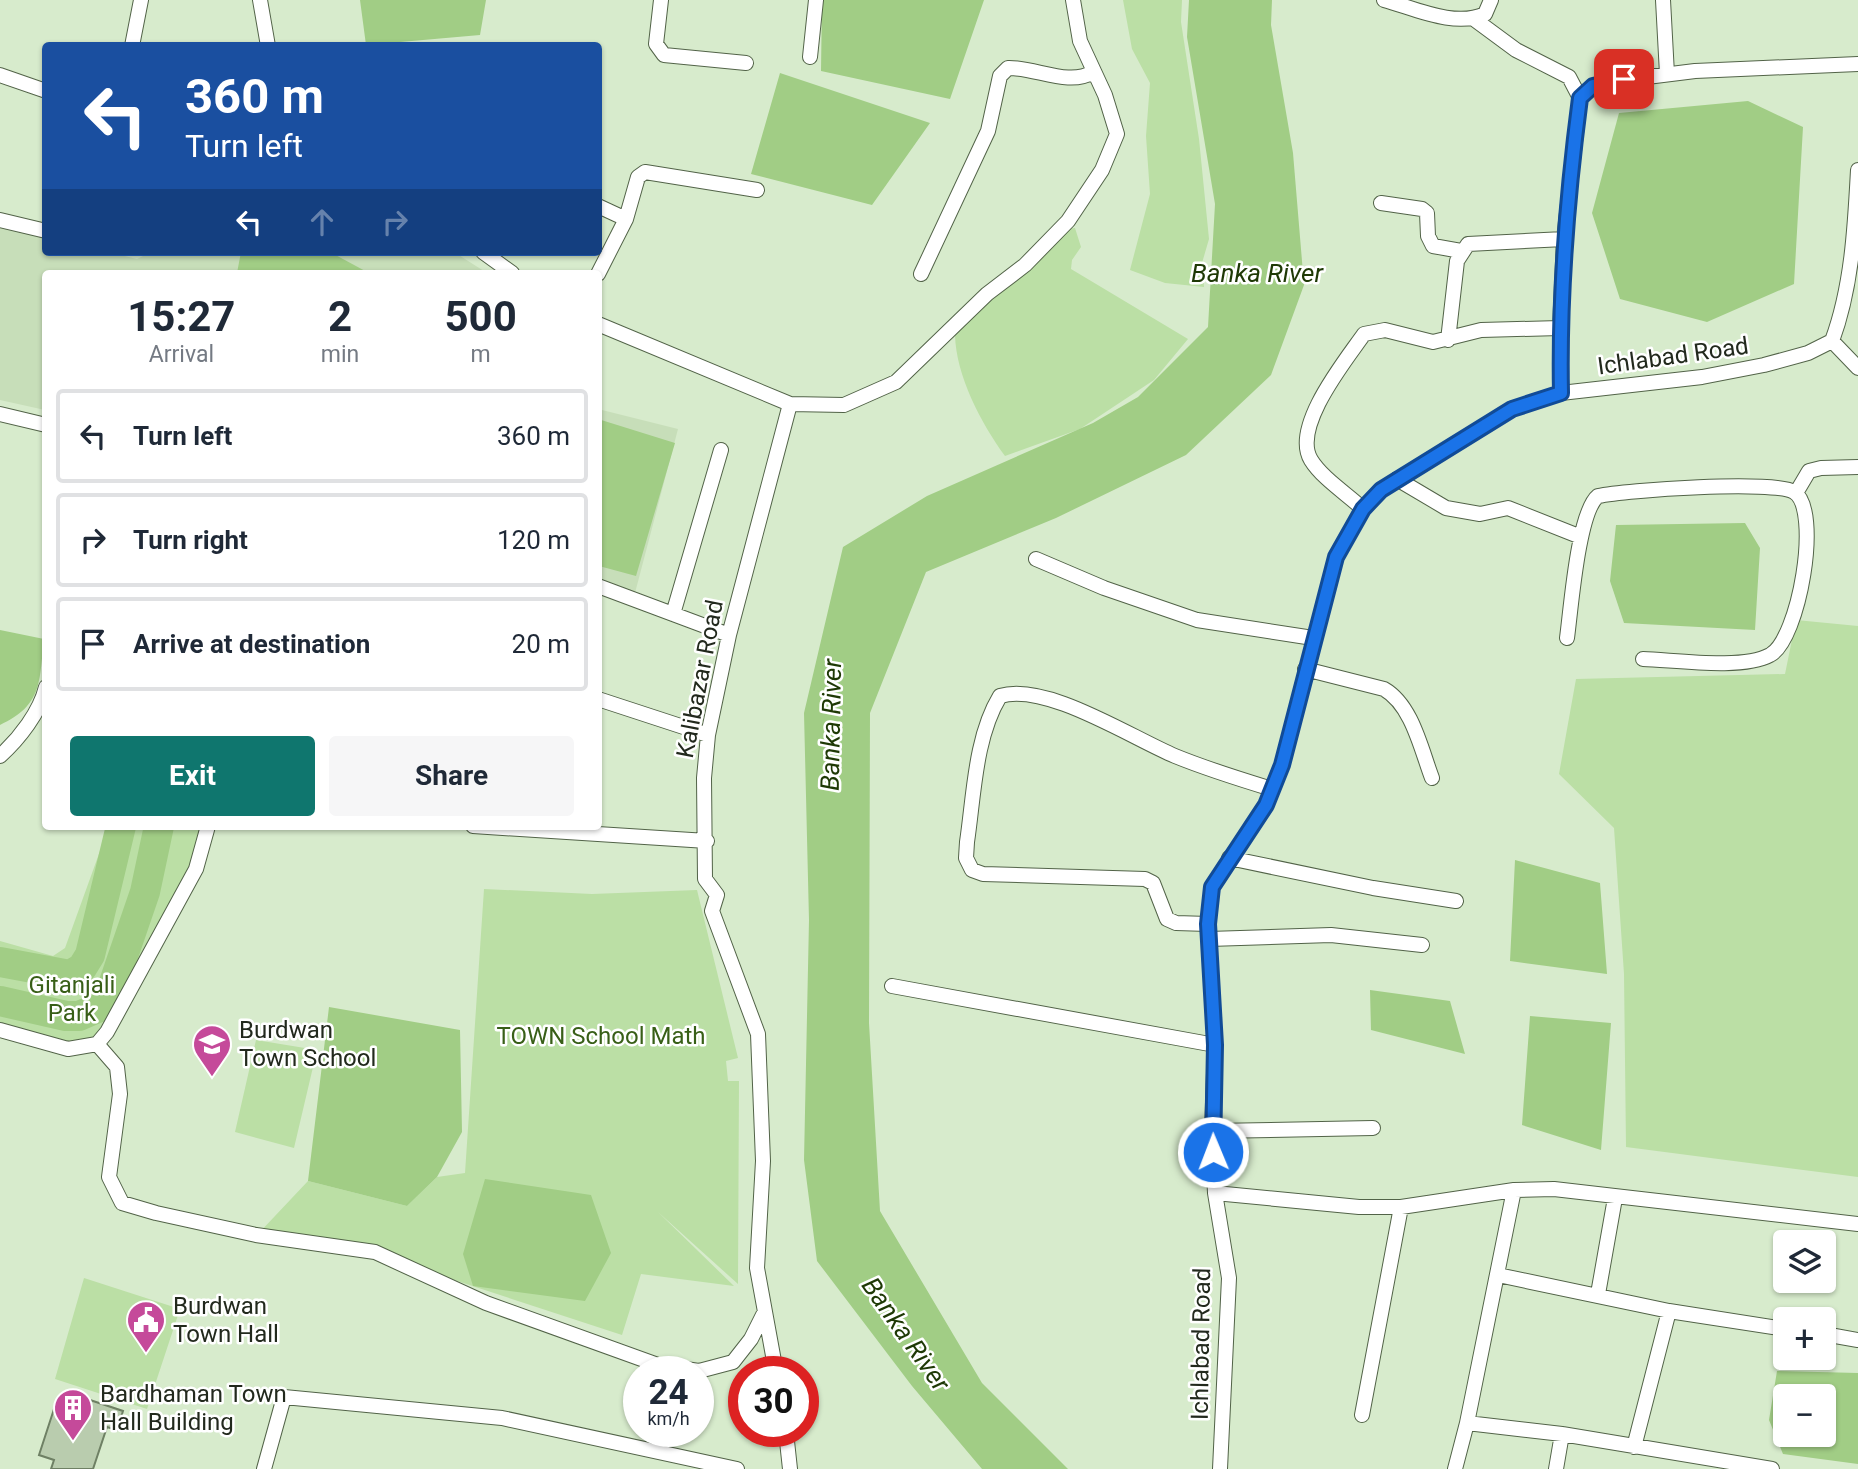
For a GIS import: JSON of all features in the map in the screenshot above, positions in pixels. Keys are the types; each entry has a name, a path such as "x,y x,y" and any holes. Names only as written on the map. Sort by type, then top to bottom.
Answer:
{"street":[{"path":"133,42 141,0"},
{"path":"260,0 267,42"},
{"path":"661,0 656,44 664,55 746,63"},
{"path":"810,57 816,0"},
{"path":"602,326 790,404 844,405 896,382 987,294 1025,265 1068,221 1102,170 1117,134 1105,95 1093,72 1074,19 1073,0"},
{"path":"1384,0 1456,20 1474,19 1485,14 1491,0"},
{"path":"1663,0 1667,75"},
{"path":"1474,19 1516,50 1569,77 1580,98 1564,239 1560,328 1561,393"},
{"path":"1580,98 1593,86 1609,82 1667,75 1858,64"},
{"path":"921,274 988,131 1000,76 1008,68 1023,68 1078,79 1093,72"},
{"path":"0,75 42,90"},
{"path":"1858,170 1856,228 1842,314 1832,341 1858,368"},
{"path":"600,270 626,219 638,177 645,172 666,173 757,190"},
{"path":"1381,202 1422,209 1427,213 1428,236 1433,246 1461,251"},
{"path":"602,207 626,219"},
{"path":"0,220 42,230"},
{"path":"1448,340 1457,261 1468,244 1564,239"},
{"path":"489,256 508,270"},
{"path":"1363,509 1312,462 1307,452 1307,436 1315,411 1330,383 1364,334 1385,330 1418,341 1448,340 1481,330 1560,328"},
{"name":"Ichlabad Road","path":"1220,1469 1229,1278 1215,1193 1212,1131 1215,1045 1208,924 1212,887 1266,805 1282,765 1336,557 1363,509 1397,479 1512,409 1561,393 1619,388 1752,368 1808,353 1832,341"},
{"name":"Kalibazar Road","path":"773,1356 757,1268 763,1161 758,1034 712,911 717,895 705,879 707,841 704,778 708,735 729,635 790,404"},
{"path":"0,414 42,424"},
{"path":"673,614 721,450"},
{"path":"1796,493 1809,471 1858,467"},
{"path":"1397,479 1431,501 1455,510 1480,514 1508,508 1580,537"},
{"path":"1567,638 1580,537 1593,500 1608,494 1764,487 1784,488 1796,493 1804,503 1806,519 1802,583 1796,615 1777,650 1769,656 1742,662 1643,659"},
{"path":"1036,559 1104,588 1196,620 1313,638"},
{"path":"602,587 729,635"},
{"path":"1305,669 1384,689 1396,695 1406,712 1432,778"},
{"path":"1208,924 1175,923 1167,919 1153,883 1145,879 984,874 972,870 966,858 967,842 983,740 992,709 1000,696 1013,692 1054,700 1172,755 1272,789"},
{"path":"0,756 13,743 36,710 42,696"},
{"path":"602,700 708,735"},
{"path":"0,1030 68,1049 97,1044 107,1032 196,869 207,830"},
{"path":"535,830 707,841"},
{"path":"1229,858 1373,888 1456,901"},
{"path":"1209,939 1331,935 1422,945"},
{"path":"892,986 1215,1045"},
{"path":"97,1044 117,1067 120,1094 109,1177 122,1203 256,1235 375,1252 486,1303 658,1365 699,1371 733,1362 751,1339 764,1313"},
{"path":"1212,1131 1373,1128"},
{"path":"1215,1193 1359,1207 1401,1207 1514,1190 1554,1189 1858,1224"},
{"path":"1455,1469 1514,1190"},
{"path":"1598,1294 1615,1198"},
{"path":"1362,1415 1401,1207"},
{"path":"1498,1275 1669,1311 1773,1327"},
{"path":"1634,1447 1669,1311"},
{"path":"1836,1337 1858,1340"},
{"path":"264,1469 284,1397 502,1418 691,1464 737,1469"},
{"path":"1466,1423 1562,1434 1772,1469"},
{"path":"1556,1469 1562,1434"},
{"path":"788,1447 790,1469"}],"shaded area":[{"path":"0,227 42,236 42,256 125,256 137,259 143,256 460,256 482,270 42,270 42,409 0,400"},
{"path":"602,410 678,429 635,593 602,581"}],"green space":[{"path":"1123,0 1182,0 1181,22 1199,139 1209,239 1202,263 1204,287 1165,283 1130,270 1150,194 1146,136 1150,83 1132,49"},
{"path":"1075,228 1081,247 1072,260 1071,269 1188,339 1154,380 1080,429 1005,456 971,398 960,367 955,335 1011,275 1066,229"},
{"path":"1796,620 1858,626 1858,1177 1626,1147 1624,974 1614,828 1559,774 1576,679 1785,674"},
{"name":"Gitanjali Park","path":"108,830 204,830 196,869 107,1032 68,1049 0,1031 0,941 53,956 65,948"},
{"name":"TOWN School Math","path":"484,889 592,894 697,890 738,1058 726,1061 728,1081 739,1081 738,1284 658,1212 734,1286 641,1274 622,1335 448,1278 376,1250 258,1234 308,1181 407,1206 437,1177 465,1173"},
{"path":"256,1040 317,1050 294,1148 235,1132"},
{"path":"84,1278 180,1309 147,1409 55,1379"}],"water":[{"path":"360,0 486,0 480,35 400,42 366,42"},
{"path":"822,0 984,0 950,99 821,71"},
{"name":"Banka River","path":"1189,0 1272,0 1271,25 1293,153 1304,285 1271,375 1186,455 1056,518 926,572 870,713 869,1023 880,1211 982,1383 1068,1469 982,1469 912,1386 817,1261 804,1160 809,920 804,713 843,547 927,496 1093,423 1138,397 1208,327 1215,204 1187,37"},
{"path":"780,73 930,123 872,205 751,174"},
{"path":"1748,101 1803,127 1794,284 1707,322 1620,299 1592,213 1619,113"},
{"path":"240,256 337,256 363,270 238,270"},
{"path":"602,420 675,443 636,576 602,567"},
{"path":"1745,523 1760,548 1755,630 1624,623 1610,581 1616,525"},
{"path":"0,630 42,639 39,680 32,700 14,717 0,725"},
{"path":"1515,860 1600,883 1607,974 1510,961"},
{"path":"1370,990 1450,1001 1465,1054 1371,1030"},
{"path":"329,1007 460,1030 462,1132 437,1177 407,1206 308,1181"},
{"path":"1530,1016 1611,1023 1601,1150 1522,1125"},
{"path":"485,1179 591,1195 611,1253 585,1301 473,1286 463,1254"},
{"path":"1777,1371 1858,1373 1858,1464 1783,1454 1780,1447 1836,1447 1836,1384 1775,1384"},
{"path":"1773,1396 1773,1430 1769,1420"}],"building":[{"name":"Bardhaman Town Hall Building","path":"75,1395 123,1411 117,1430 107,1427 93,1469 51,1469 54,1460 39,1455 55,1406 69,1411"}],"waterway":[{"path":"0,962 70,975 82,968 90,955 120,830"},
{"path":"0,1001 66,1016 79,1016 102,1006 111,991 145,892 158,830"}],"place":[{"name":"Burdwan Town School","path":"212,1078"},
{"name":"Burdwan Town Hall","path":"146,1354"},
{"name":"Bardhaman Town Hall Building","path":"73,1442"}],"route":[{"path":"1213,1152 1214,992 1208,924 1212,887 1266,805 1282,765 1336,557 1363,509 1381,490 1512,409 1561,393 1560,328 1564,239 1580,98 1593,86 1624,79"}]}
